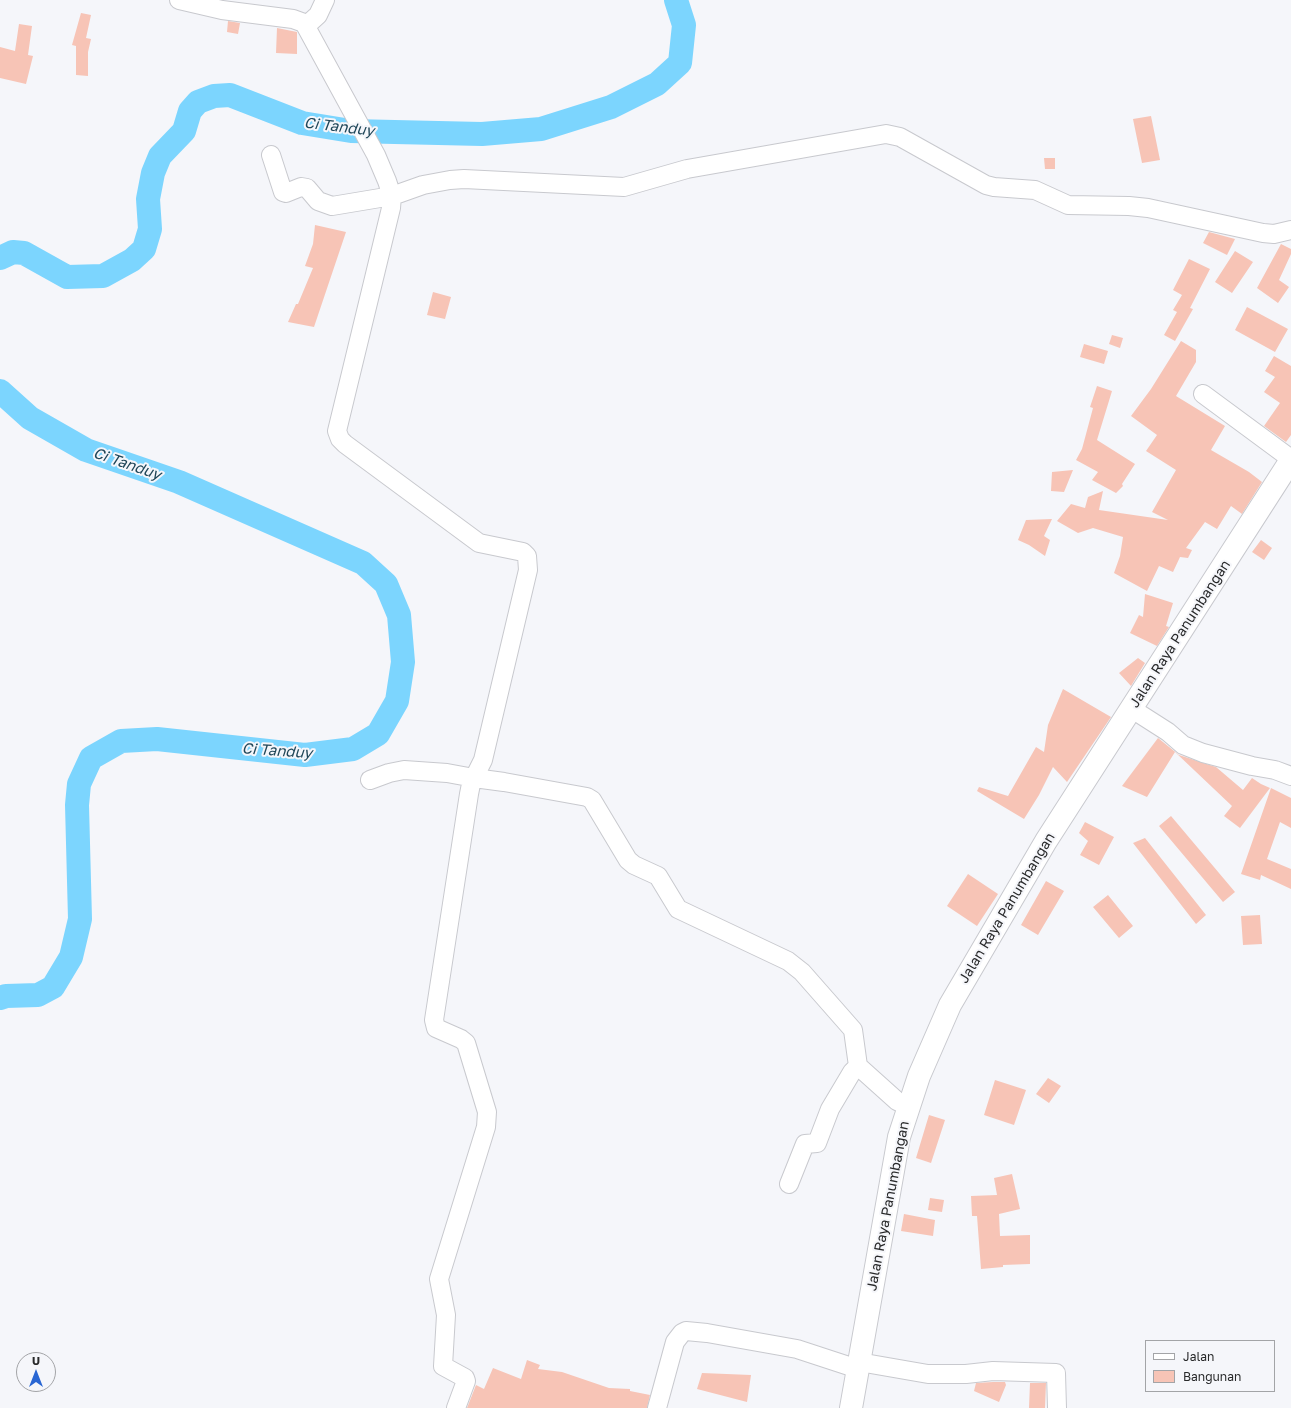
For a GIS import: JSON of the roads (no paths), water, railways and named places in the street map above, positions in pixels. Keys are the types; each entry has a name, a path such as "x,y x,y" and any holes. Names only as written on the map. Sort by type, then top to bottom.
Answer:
{"main road":[{"name":"Jalan Raya Panumbangan","path":"851,1408 887,1199 900,1137 918,1076 950,1005 1046,841 1290,466"}],"street":[{"path":"179,0 227,5 293,19 307,25 376,155 392,196 390,214 337,431 340,439 479,543 523,552 527,556 528,570 483,760 471,784 434,1020 436,1028 461,1039 466,1043 487,1112 486,1127 439,1279 446,1315 443,1366 464,1377 466,1381 456,1408"},
{"path":"307,25 318,15 325,0"},
{"path":"271,155 283,192 301,187 307,188 318,201 332,206 392,196 430,184 464,179 624,187 688,169 886,134 900,137 986,185 1035,190 1068,205 1130,206 1148,208 1263,233 1274,234 1291,230"},
{"path":"1203,394 1290,466"},
{"path":"1132,709 1168,732 1183,745 1203,753 1252,766 1275,770 1291,776"},
{"path":"370,780 389,773 404,770 446,773 587,797 592,800 628,860 634,865 658,876 678,909 788,961 802,972 853,1030 858,1066 897,1101 909,1107"},
{"path":"789,1184 805,1144 818,1142 830,1109 852,1072 858,1066"},
{"path":"657,1408 675,1342 682,1333 686,1331 707,1333 797,1349 858,1365 928,1374 966,1374 994,1371 1054,1373 1058,1375 1057,1408"}],"waterway":[{"name":"Ci Tanduy","path":"0,258 13,252 24,253 67,277 103,276 132,260 144,249 150,229 148,199 153,173 160,156 184,131 190,111 198,102 214,96 230,95 302,123 351,131 482,134 541,129 611,107 657,84 680,63 684,25 676,0"},
{"name":"Ci Tanduy","path":"0,391 30,418 86,450 179,482 363,563 386,584 399,615 403,662 397,701 378,734 353,749 305,755 157,739 121,741 91,758 79,784 77,805 80,919 71,957 53,987 38,995 6,996 0,998"}]}
